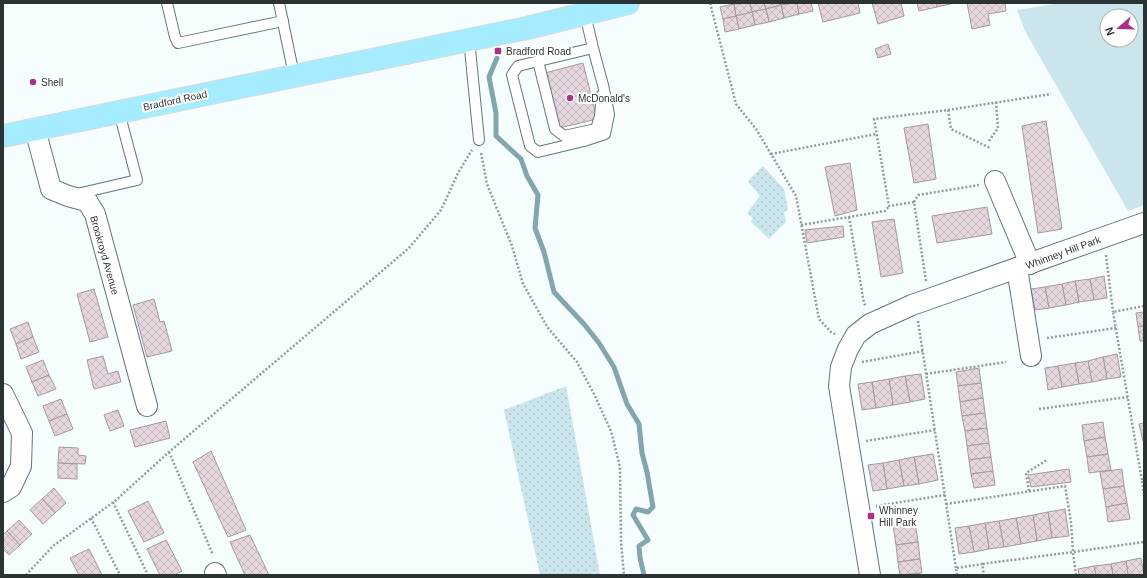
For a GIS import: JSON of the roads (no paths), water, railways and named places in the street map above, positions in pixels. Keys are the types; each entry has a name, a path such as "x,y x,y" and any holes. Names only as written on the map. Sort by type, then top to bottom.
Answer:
{"main road":[{"name":"Bradford Road","path":"3,136 544,24 628,3"}],"street":[{"name":"Brookroyd Avenue","path":"35,129 51,189 68,196 87,201 95,214 147,406"},
{"path":"996,182 1024,266 1030,348"},
{"name":"Whinney Hill Park","path":"870,575 839,386 841,366 856,335 870,324 922,302 1144,223"},
{"path":"3,394 22,433 21,466 10,487 3,492"}],"lane":[{"path":"167,3 175,37 178,42 283,21"},
{"path":"279,3 294,75"},
{"path":"585,14 609,114 605,134 584,141 538,152 530,146 512,74 518,66 592,48"},
{"path":"469,39 479,140"},
{"path":"538,61 556,129 564,136 596,129 600,116 603,85"},
{"path":"68,196 137,180 120,112"}],"waterway":[{"path":"497,58 489,77 496,113 496,136 521,159 527,176 538,195 535,228 544,252 554,292 584,324 599,343 614,367 627,404 639,424 642,453 653,507 648,512 636,509 633,515 648,540 639,546 644,575"}],"place":[{"name":"Bradford Road","path":"498,51"},
{"name":"Shell","path":"33,82"},
{"name":"McDonald's","path":"570,98"},
{"name":"Whinney Hill Park","path":"871,516"}]}
